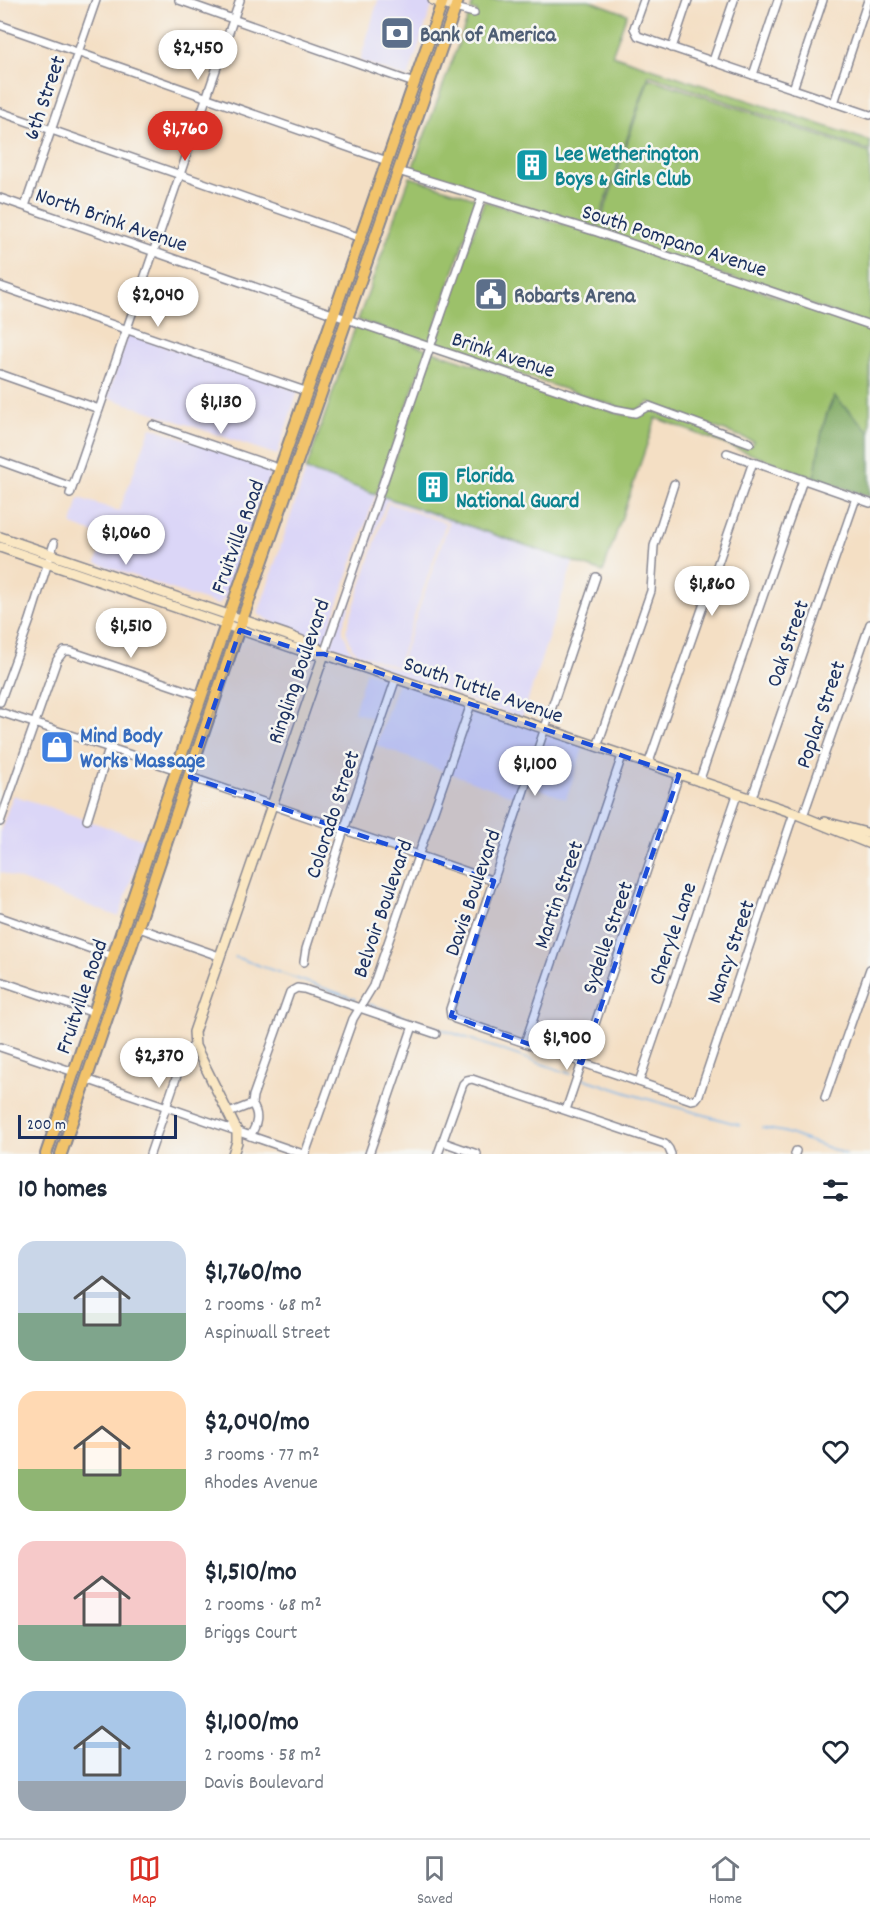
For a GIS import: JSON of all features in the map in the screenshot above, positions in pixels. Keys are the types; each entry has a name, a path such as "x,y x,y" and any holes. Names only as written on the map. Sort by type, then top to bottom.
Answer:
{"main road":[{"path":"439,1 456,4"},
{"name":"Fruitville Road","path":"46,1154 227,620 414,83 439,1"},
{"name":"Fruitville Road","path":"61,1154 456,4"},
{"path":"0,537 48,559"},
{"path":"0,547 48,559"},
{"name":"South Tuttle Avenue","path":"48,559 241,625 315,646 324,654 751,800 870,834"},
{"name":"Ringling Boulevard","path":"195,1046 194,1032 219,956 324,654"},
{"path":"177,770 182,785 181,805"},
{"name":"South Tuttle Avenue","path":"798,815 870,844"},
{"path":"195,1046 237,1131 237,1142 233,1154"}],"street":[{"name":"6th Street","path":"25,206 96,0"},
{"path":"179,0 414,83"},
{"path":"0,461 71,490 240,0"},
{"path":"644,0 635,25 635,33 641,37 870,115"},
{"path":"672,48 688,0"},
{"path":"713,61 734,0"},
{"path":"753,75 778,0"},
{"path":"793,89 823,0"},
{"path":"834,102 868,0"},
{"path":"456,4 474,13"},
{"path":"0,25 387,161"},
{"path":"0,112 361,238"},
{"name":"South Pompano Avenue","path":"398,171 608,235 870,325"},
{"name":"Ringling Boulevard","path":"324,654 482,197"},
{"name":"North Brink Avenue","path":"0,198 348,320"},
{"path":"0,286 308,392"},
{"name":"Brink Avenue","path":"348,320 620,411 635,413 649,406 750,442"},
{"path":"0,374 99,409"},
{"path":"153,425 281,470"},
{"path":"727,453 870,503"},
{"path":"648,765 753,462"},
{"path":"699,782 803,480"},
{"path":"597,747 651,591 654,546 674,484"},
{"name":"Oak Street","path":"751,800 856,498"},
{"path":"0,702 30,620 54,543"},
{"name":"Davis Boulevard","path":"525,1043 455,1019 450,1013 596,577"},
{"name":"Poplar Street","path":"798,815 870,624"},
{"path":"0,822 57,660 62,652 70,651 202,696"},
{"name":"Colorado Street","path":"304,962 306,949 344,830 396,678"},
{"name":"Belvoir Boulevard","path":"304,1154 353,1019 373,986 471,704"},
{"path":"0,712 177,770"},
{"path":"87,820 109,749"},
{"name":"Martin Street","path":"525,1043 622,756"},
{"name":"Sydelle Street","path":"566,1110 680,775"},
{"path":"190,777 494,881"},
{"name":"Cheryle Lane","path":"639,1082 737,795"},
{"name":"Nancy Street","path":"639,1082 691,1100 696,1099 699,1095 798,815"},
{"path":"0,917 114,957"},
{"path":"139,928 219,956"},
{"path":"825,1098 870,969"},
{"path":"0,981 94,1013"},
{"path":"250,1136 257,1120 252,1104 290,992 297,988 304,988 436,1034"},
{"path":"369,1154 413,1026"},
{"path":"525,1043 639,1082"},
{"path":"150,1154 184,1055 195,1046"},
{"path":"0,1047 74,1072"},
{"path":"87,1079 304,1154"},
{"path":"438,1154 463,1084 468,1079 476,1079 665,1144 670,1151"},
{"path":"229,1113 252,1104"},
{"path":"443,1142 477,1154"}],"highlighted area":[{"path":"240,630 311,654 324,654 679,775 582,1063 451,1016 494,881 190,777"}],"shaded area":[{"path":"378,0 424,0 433,3 408,78 360,61"},
{"path":"128,334 298,391 277,455 107,397"},
{"path":"151,427 272,469 227,595 218,605 96,563 104,537 72,525 79,498 119,511"},
{"path":"306,470 376,494 322,649 258,614"},
{"path":"382,496 573,562 522,718 328,652","holes":["389,501 449,522 398,669 355,655 350,649 343,626 386,502"]},
{"path":"388,503 446,523 397,667 357,653 352,648 346,631"},
{"path":"366,671 392,680 378,720 354,712"},
{"path":"398,682 467,705 444,771 376,745"},
{"path":"473,707 541,731 518,798 450,773"},
{"path":"547,733 584,745 566,799 529,785"},
{"path":"13,795 84,819 83,821 88,823 89,821 145,840 119,917 0,872 0,832"}],"green space":[{"path":"474,0 589,0 627,14 612,55 870,141 870,151 649,75 596,228 411,172 469,15 476,16 477,11 471,10"},
{"path":"649,78 870,153 870,325 597,232"},
{"path":"410,177 478,199 429,344 358,320"},
{"path":"484,201 597,234 870,329 870,432 834,397 823,426 814,478 656,418 603,572 382,496 433,351 620,414 636,416 650,409 752,446 753,441 658,407 650,402 638,410 627,410 435,346"},
{"path":"356,325 427,349 376,494 306,470"},
{"path":"835,397 870,432 870,497 814,478 823,426"}],"waterway":[{"path":"235,957 355,999"},
{"path":"369,1004 571,1074"},
{"path":"582,1078 740,1125"},
{"path":"762,1128 784,1132 846,1154"}],"place":[{"name":"Bank of America","path":"397,33"},
{"name":"Lee Wetherington Boys & Girls Club","path":"532,165"},
{"name":"Robarts Arena","path":"491,294"},
{"name":"Florida National Guard","path":"433,487"},
{"name":"Mind Body Works Massage","path":"57,747"}]}
